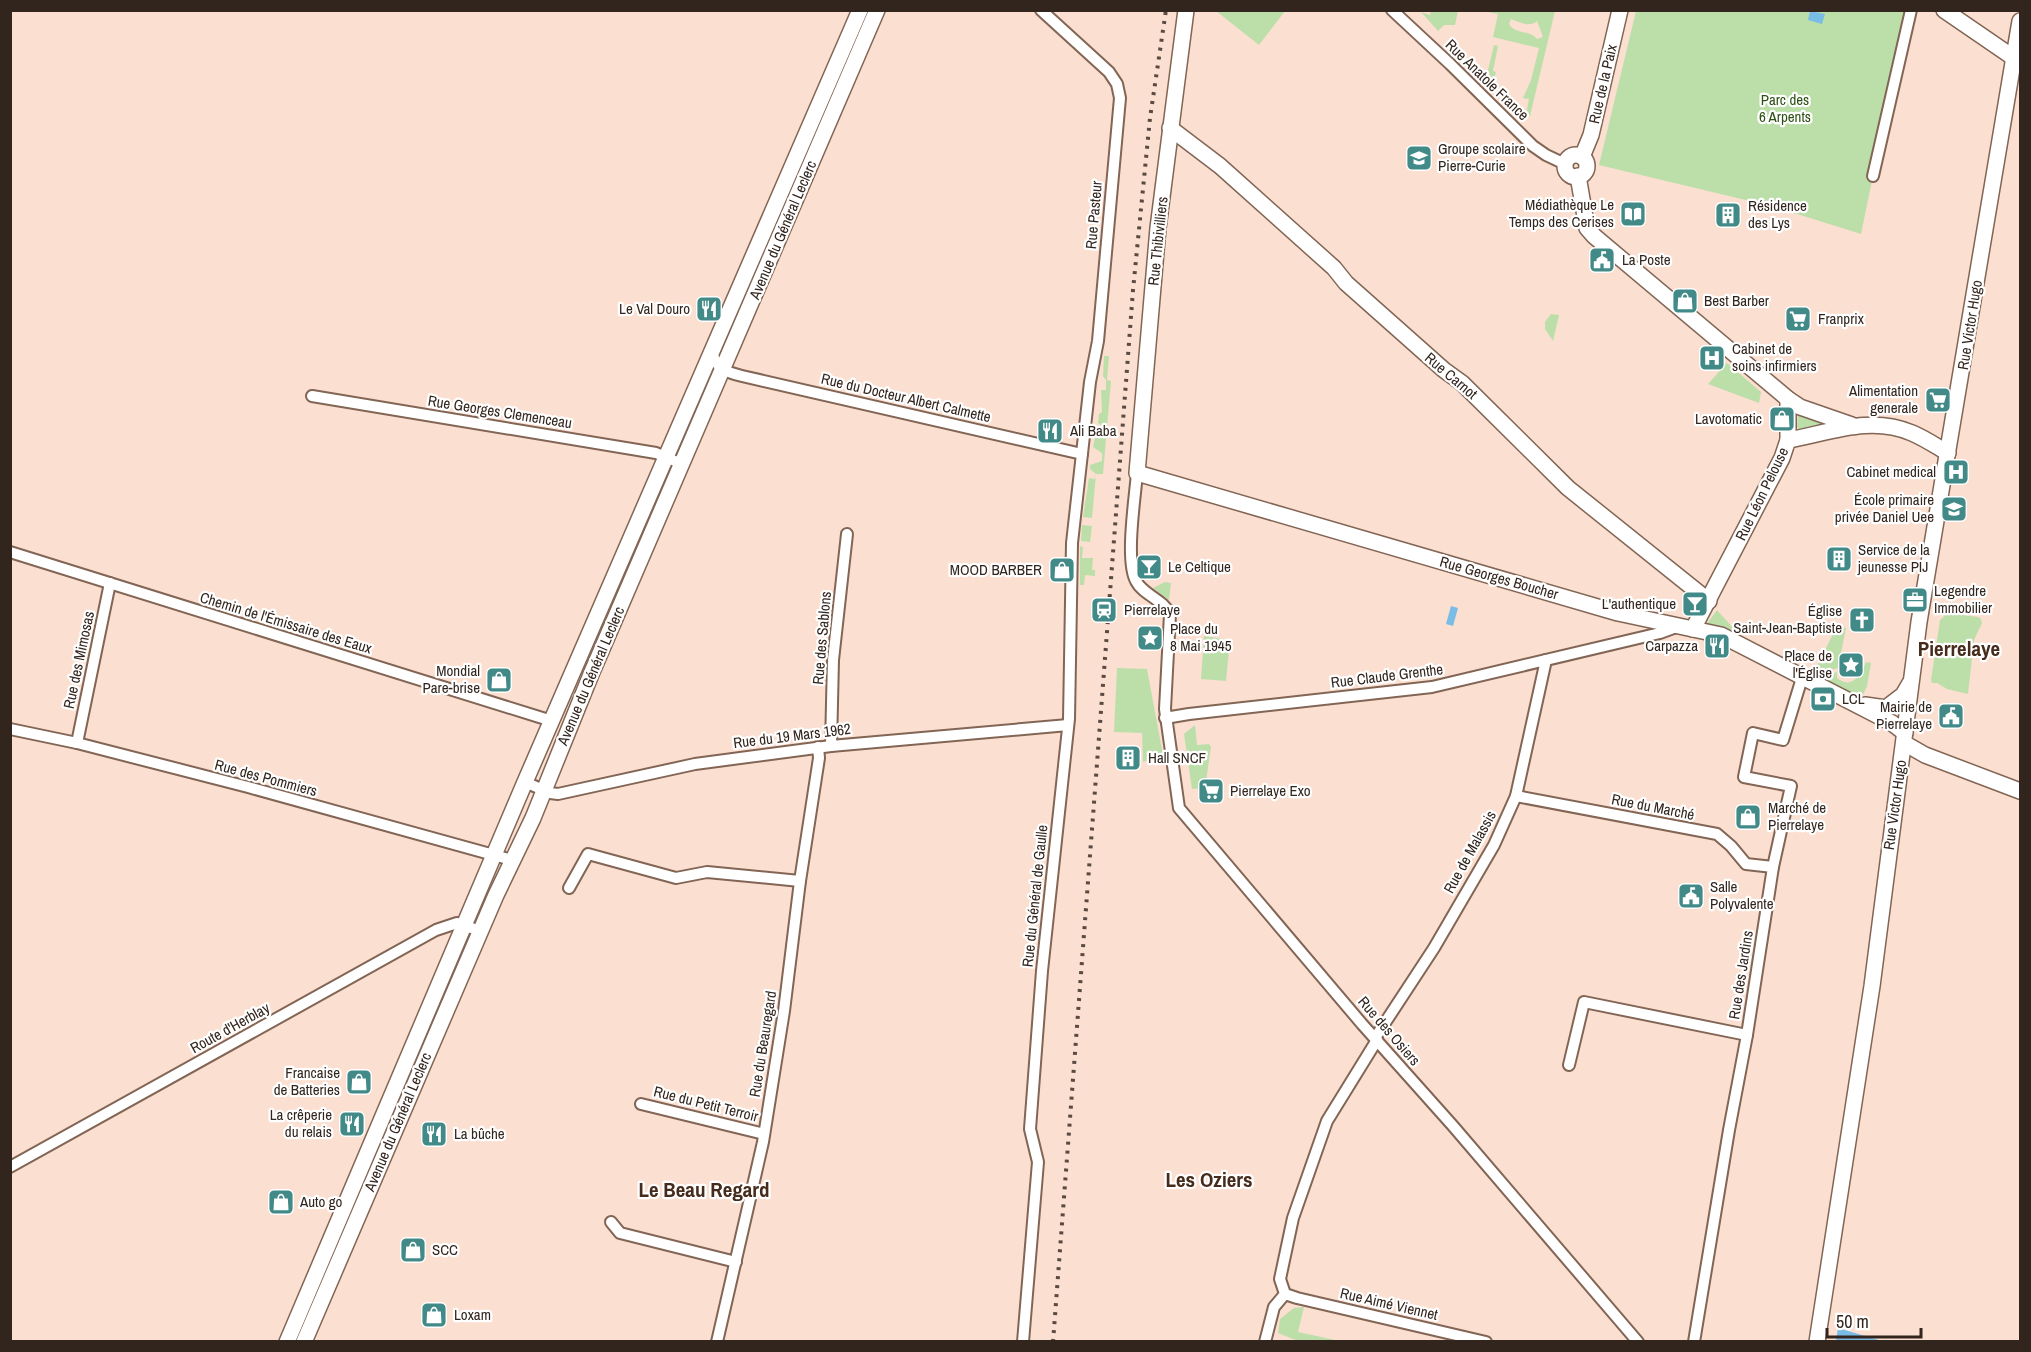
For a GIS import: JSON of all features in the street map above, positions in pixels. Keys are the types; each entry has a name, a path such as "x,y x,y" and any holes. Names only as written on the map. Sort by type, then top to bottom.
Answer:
{"street":[{"name":"Avenue du Général Leclerc","path":"287,1341 525,782 860,10"},
{"name":"Avenue du Général Leclerc","path":"304,1341 480,931 537,810 572,721 877,10"},
{"name":"Rue Pasteur","path":"1041,10 1110,72 1117,84 1120,98 1098,341 1090,382 1082,454"},
{"name":"Rue Thibivilliers","path":"1137,473 1158,228 1186,10"},
{"name":"Rue Anatole France","path":"1392,10 1533,146 1565,164"},
{"name":"Rue de la Paix","path":"1582,157 1591,135 1620,10"},
{"path":"1873,176 1911,10"},
{"path":"1944,10 2017,60"},
{"name":"Rue Victor Hugo","path":"1817,1341 1872,986 1911,682 1948,453 2017,60 2020,21"},
{"name":"Rue Carnot","path":"1170,128 1220,166 1334,268 1346,283 1444,370 1462,383 1568,488 1709,601"},
{"path":"1571,156 1582,157 1587,166 1584,172 1578,176 1569,174 1565,164 1571,156"},
{"path":"1578,176 1587,228 1594,236 1761,379 1788,399 1800,406 1852,425"},
{"path":"712,352 715,363 723,370"},
{"name":"Rue du Docteur Albert Calmette","path":"723,370 753,379 1082,454"},
{"name":"Rue Georges Clemenceau","path":"312,396 656,453 682,464"},
{"path":"1788,399 1788,440"},
{"name":"Rue Léon Pelouse","path":"1709,601 1782,458 1788,440 1852,425 1887,426 1911,432 1948,453"},
{"name":"Rue du Général de Gaulle","path":"1023,1341 1038,1162 1030,1129 1042,971 1068,725 1072,543 1082,454"},
{"path":"1137,473 1131,566 1138,585 1166,607 1170,614 1164,697 1165,718"},
{"name":"Rue Georges Boucher","path":"1137,473 1618,613 1721,635 1892,723 1905,738 1925,754 2020,791"},
{"name":"Rue des Sablons","path":"831,746 832,660 847,534"},
{"name":"Chemin de l'Émissaire des Eaux","path":"10,552 552,721"},
{"name":"Rue des Mimosas","path":"77,743 110,583"},
{"path":"1686,627 1709,601"},
{"name":"Rue Claude Grenthe","path":"1165,718 1432,687 1686,627"},
{"name":"Rue de Malassis","path":"1285,1294 1280,1280 1293,1218 1327,1121 1434,948 1494,845 1516,796 1546,660"},
{"name":"Rue des Jardins","path":"1694,1341 1747,1035 1773,867 1791,786 1744,777 1753,733 1783,740 1802,678"},
{"name":"Rue Georges Boucher","path":"1853,703 1886,708 1903,695 1911,682"},
{"name":"Rue des Osiers","path":"1165,718 1179,808 1638,1341"},
{"name":"Rue du 19 Mars 1962","path":"525,782 554,795 695,764 818,747 1068,725"},
{"name":"Rue des Pommiers","path":"10,729 77,743 513,860"},
{"name":"Rue du Beauregard","path":"717,1341 764,1134 784,1011 800,880 819,758 818,747"},
{"name":"Rue du Marché","path":"1516,796 1717,834 1746,864 1773,867"},
{"path":"517,802 537,810"},
{"path":"569,888 588,854 676,878 707,872 800,880"},
{"name":"Route d'Herblay","path":"10,1167 436,930 457,922 466,925"},
{"path":"466,925 480,931"},
{"name":"Rue des Jardins","path":"1569,1065 1584,1002 1747,1035"},
{"name":"Rue du Petit Terroir","path":"641,1104 764,1134"},
{"path":"611,1222 620,1233 736,1262"},
{"path":"1265,1341 1274,1307 1285,1294"},
{"name":"Rue Aimé Viennet","path":"1285,1294 1486,1341"}],"green space":[{"path":"1216,11 1285,11 1259,45"},
{"path":"1431,11 1458,11 1455,25 1444,25 1438,31 1421,12 1430,15"},
{"path":"1483,11 1555,11 1530,116 1526,114 1529,99 1523,98 1531,80 1539,48 1493,37 1498,14","holes":["1511,19 1528,24 1537,21 1543,37 1537,39 1530,34 1515,30 1509,24"]},
{"name":"Parc des 6 Arpents","path":"1636,11 1907,11 1861,234 1775,207 1599,165"},
{"path":"1494,45 1498,46 1493,83 1488,70"},
{"path":"1551,314 1559,315 1553,341 1545,329 1545,322"},
{"path":"1104,356 1109,356 1107,380 1111,381 1103,474 1096,474 1090,469 1090,465 1102,461 1102,453 1093,447 1095,438 1104,433 1104,428 1098,423 1099,414 1102,412 1101,390 1106,390 1106,380 1103,376"},
{"path":"1727,363 1761,392 1759,403 1708,384"},
{"path":"1798,414 1836,423 1802,432 1797,427"},
{"path":"1096,474 1092,518 1083,517 1089,478 1095,479"},
{"path":"1082,525 1092,526 1090,542 1081,541"},
{"path":"1080,546 1083,547 1082,558 1093,558 1092,570 1095,570 1095,576 1085,575 1084,585 1080,585"},
{"path":"1165,582 1171,583 1169,600 1153,588"},
{"path":"1717,610 1735,630 1734,631 1705,626"},
{"path":"1948,613 1978,617 1982,623 1974,640 1968,694 1947,689 1937,683 1932,683 1931,680 1940,620"},
{"path":"1838,626 1846,628 1838,668 1828,671 1821,680 1820,670 1816,668 1833,634 1836,635"},
{"path":"1204,636 1230,640 1226,681 1201,679"},
{"path":"1866,662 1871,663 1867,686 1862,697 1822,683 1828,676 1837,672 1837,678 1851,682 1859,676"},
{"path":"1117,668 1147,669 1163,755 1143,762 1142,733 1114,732"},
{"path":"1195,725 1197,745 1209,744 1211,747 1205,788 1192,789 1184,734"},
{"path":"1304,1307 1298,1332 1340,1341 1298,1341 1278,1333 1280,1319 1294,1308"}],"water":[{"path":"1810,11 1825,14 1822,24 1808,20"},
{"path":"1451,606 1458,608 1453,626 1446,624"},
{"path":"1838,1328 1882,1341 1836,1341"}],"railway":[{"path":"1053,1342 1133,290 1150,118 1166,10"}],"place":[{"name":"Groupe scolaire Pierre-Curie","path":"1419,158"},
{"name":"Médiathèque Le Temps des Cerises","path":"1633,214"},
{"name":"Résidence des Lys","path":"1728,215"},
{"name":"La Poste","path":"1602,260"},
{"name":"Best Barber","path":"1685,301"},
{"name":"Le Val Douro","path":"709,309"},
{"name":"Franprix","path":"1798,319"},
{"name":"Cabinet de soins infirmiers","path":"1712,358"},
{"name":"Alimentation generale","path":"1938,400"},
{"name":"Lavotomatic","path":"1782,419"},
{"name":"Ali Baba","path":"1050,431"},
{"name":"Cabinet medical","path":"1956,472"},
{"name":"École primaire privée Daniel Uee","path":"1954,509"},
{"name":"Service de la jeunesse PIJ","path":"1839,559"},
{"name":"Le Celtique","path":"1149,567"},
{"name":"MOOD BARBER","path":"1062,570"},
{"name":"Legendre Immobilier","path":"1915,600"},
{"name":"L'authentique","path":"1695,604"},
{"name":"Pierrelaye","path":"1104,610"},
{"name":"Église Saint-Jean-Baptiste","path":"1862,620"},
{"name":"Place du 8 Mai 1945","path":"1150,638"},
{"name":"Carpazza","path":"1717,646"},
{"name":"Place de l'Église","path":"1851,665"},
{"name":"Mondial Pare-brise","path":"499,680"},
{"name":"LCL","path":"1823,699"},
{"name":"Mairie de Pierrelaye","path":"1951,716"},
{"name":"Hall SNCF","path":"1128,758"},
{"name":"Pierrelaye Exo","path":"1211,791"},
{"name":"Marché de Pierrelaye","path":"1748,817"},
{"name":"Salle Polyvalente","path":"1691,896"},
{"name":"Francaise de Batteries","path":"359,1082"},
{"name":"La crêperie du relais","path":"352,1124"},
{"name":"La bûche","path":"434,1134"},
{"name":"Auto go","path":"281,1202"},
{"name":"SCC","path":"413,1250"},
{"name":"Loxam","path":"434,1315"}],"district":[{"name":"Pierrelaye","path":"1959,649"},
{"name":"Les Oziers","path":"1209,1180"},
{"name":"Le Beau Regard","path":"704,1190"}]}
